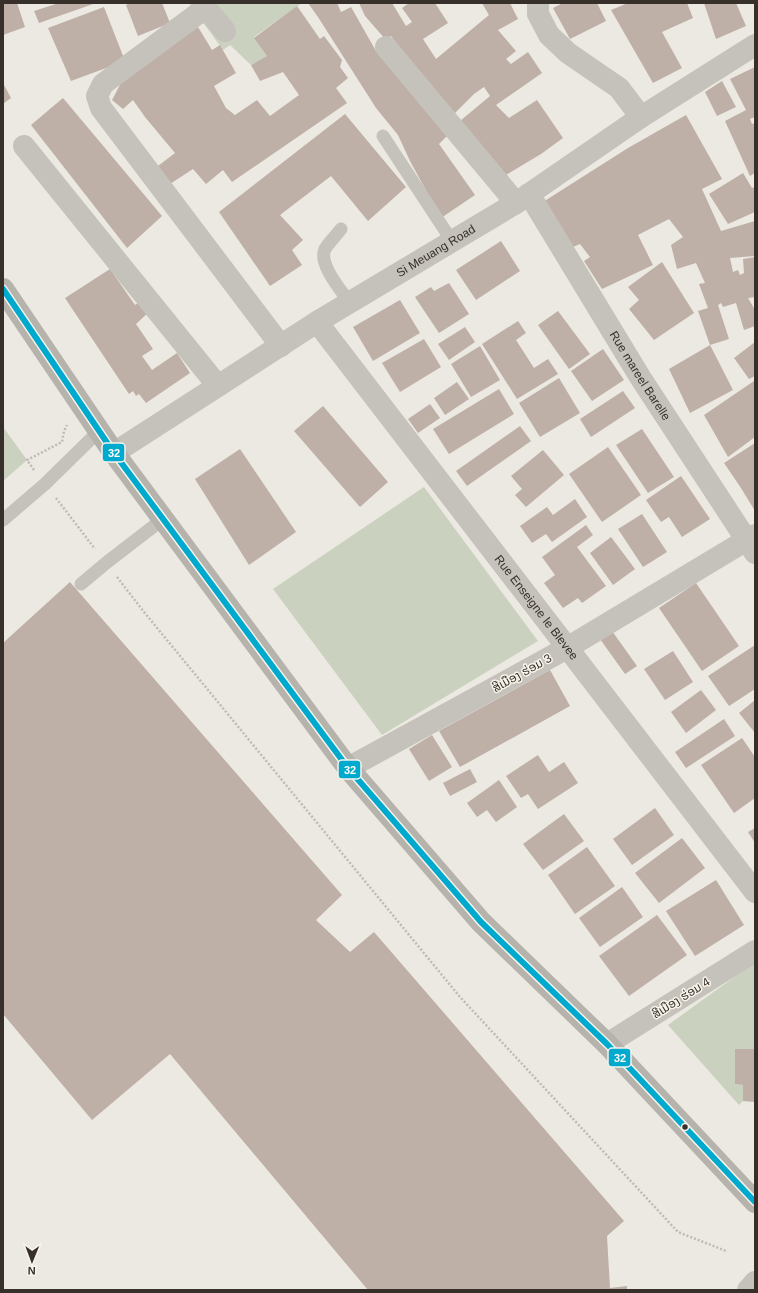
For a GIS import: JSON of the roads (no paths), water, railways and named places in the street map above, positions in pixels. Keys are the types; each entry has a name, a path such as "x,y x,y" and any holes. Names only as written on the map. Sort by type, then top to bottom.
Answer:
{"street":[{"path":"538,3 538,14 549,35 568,53 620,88 641,117"},
{"path":"225,30 210,13 200,12 103,84 97,96 101,108 281,346"},
{"name":"Si Meuang Road","path":"114,452 317,322 523,199 641,117 755,46"},
{"name":"Rue mareel Barelle","path":"386,47 523,199 640,377 752,543"},
{"path":"24,146 218,386"},
{"path":"3,289 114,452 348,768 481,922 607,1044 755,1202"},
{"name":"Rue Enseigne le Blevee","path":"317,322 755,892"},
{"name":"ສີເມືອງ ຮ່ອມ 3","path":"348,768 567,648 752,543"},
{"name":"ສີເມືອງ ຮ່ອມ 4","path":"607,1044 755,951"},
{"path":"748,1290 755,1282"}],"lane":[{"path":"383,136 452,241"},
{"path":"341,229 323,255 324,264 350,302"},
{"path":"3,520 45,484 99,431"},
{"path":"81,584 163,519"}]}
